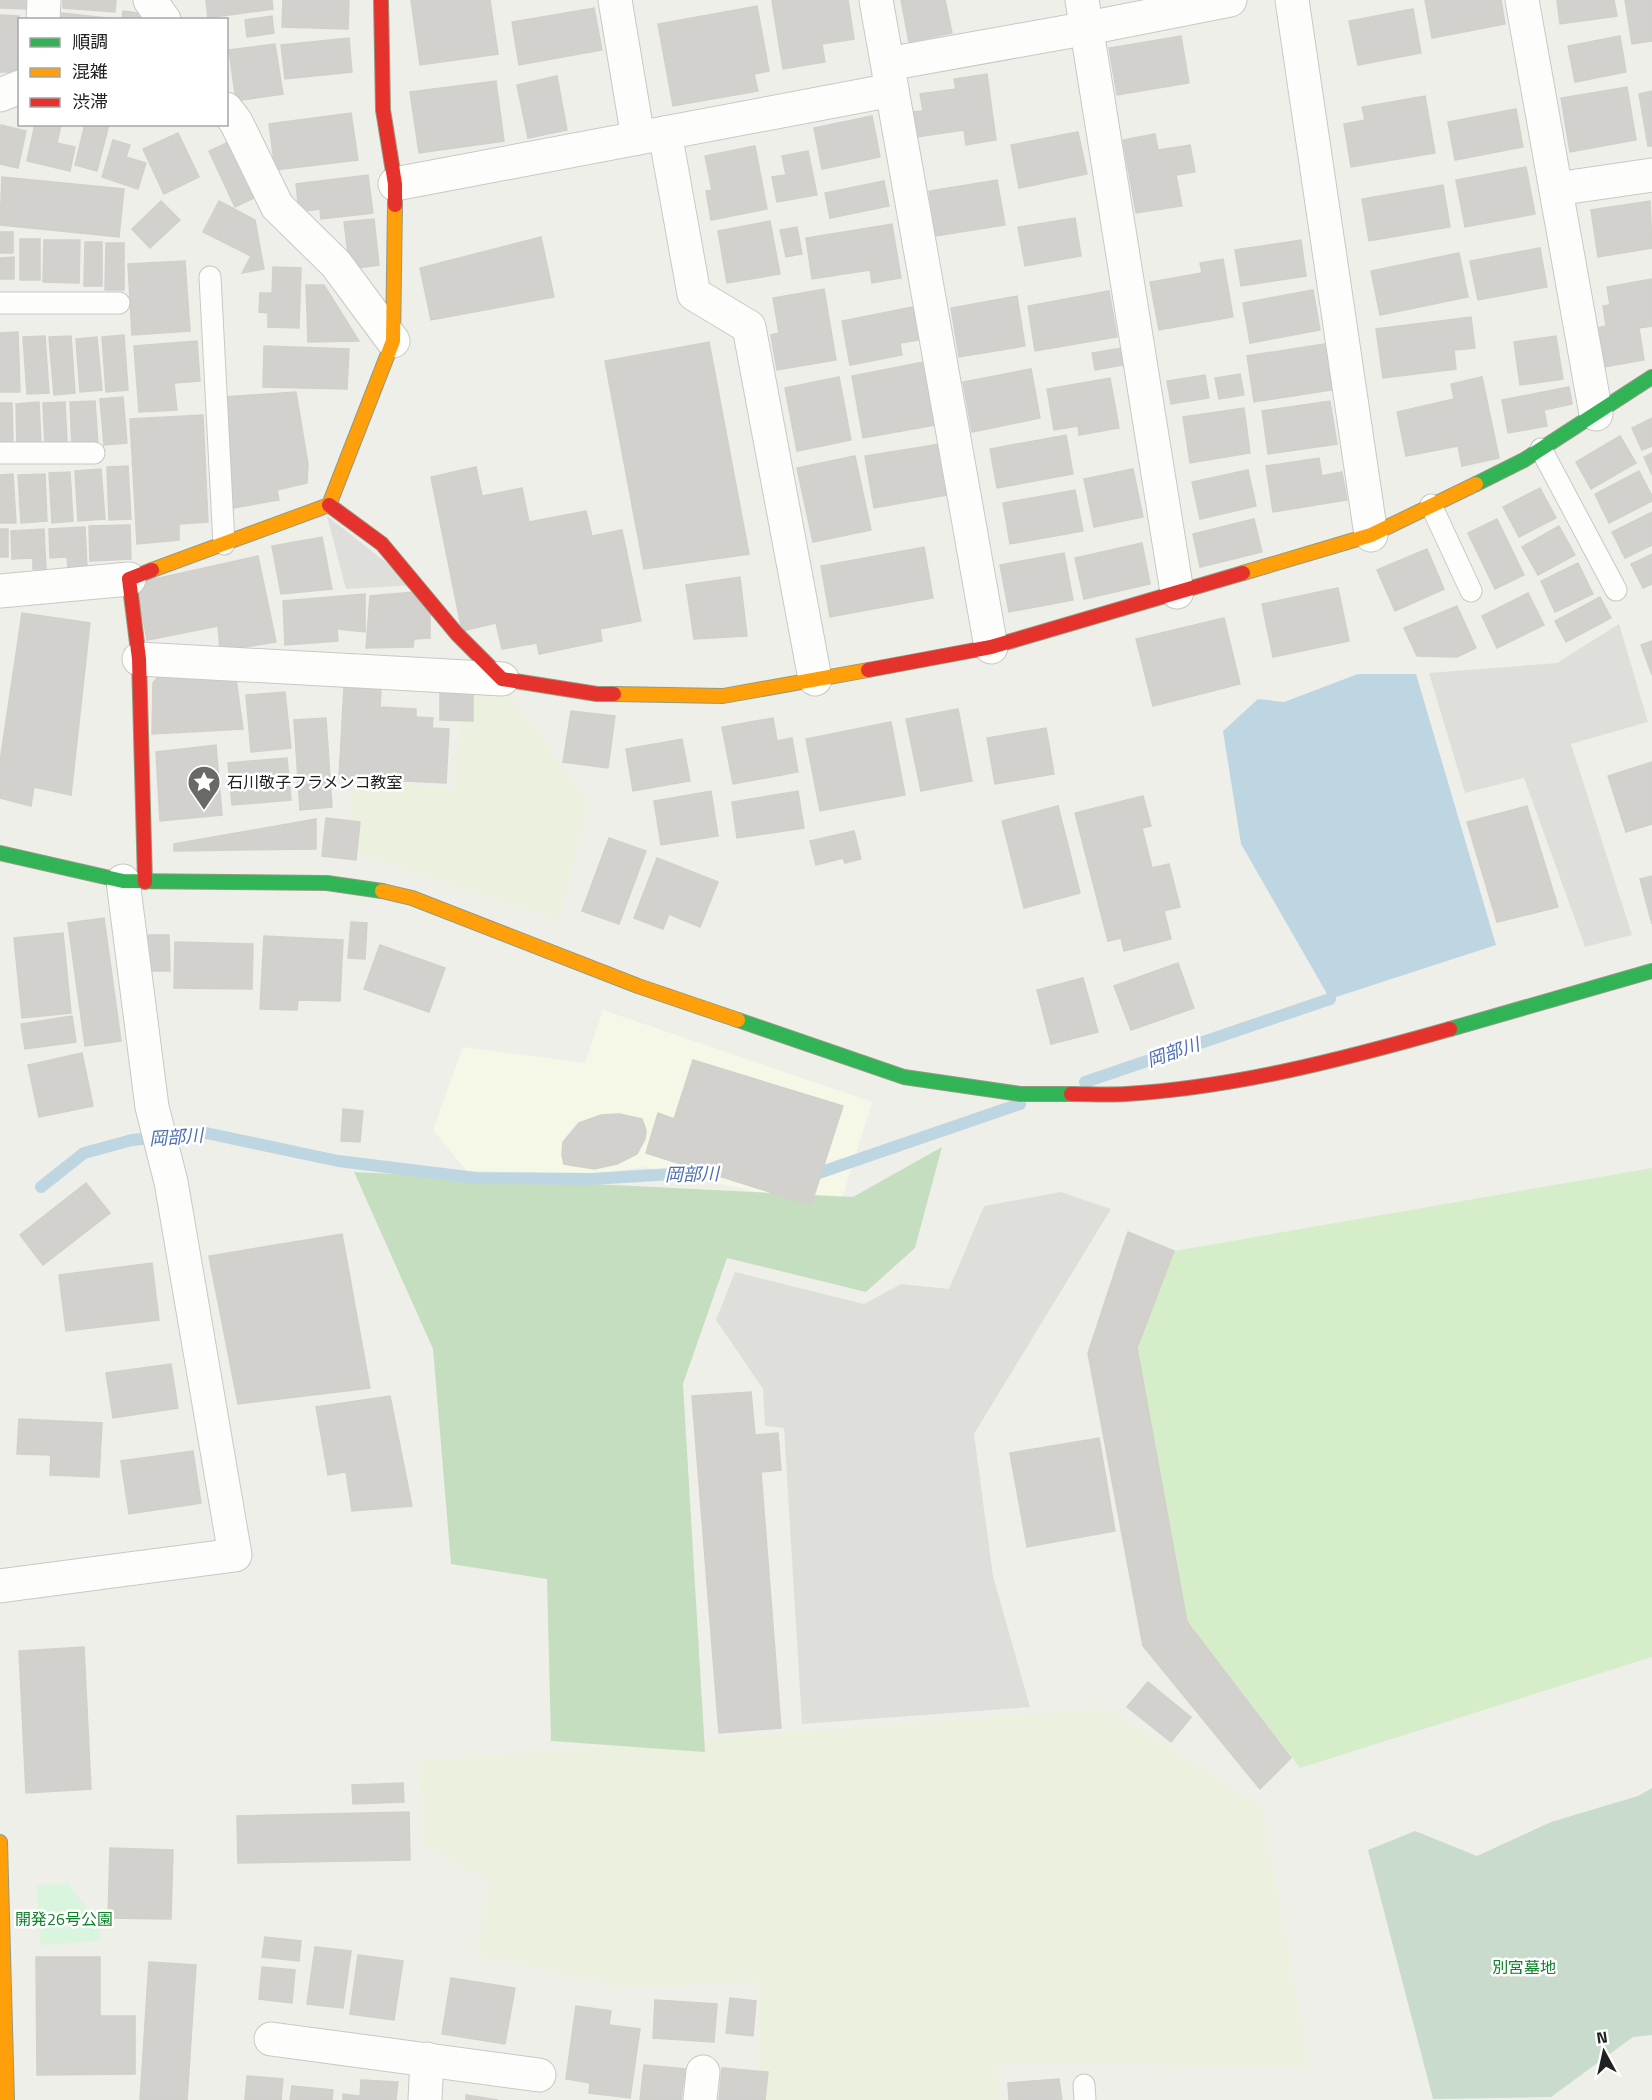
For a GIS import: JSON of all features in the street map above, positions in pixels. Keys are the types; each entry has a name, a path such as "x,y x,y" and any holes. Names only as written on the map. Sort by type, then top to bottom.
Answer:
{"street":[{"path":"43,18 44,0"},
{"path":"150,0 163,18"},
{"path":"0,591 129,579 329,505 393,341 395,184 383,110 381,0"},
{"path":"615,0 694,294 749,327 815,680"},
{"path":"876,0 991,647"},
{"path":"395,184 651,135 890,77 1085,14 1230,0"},
{"path":"1292,0 1371,535"},
{"path":"1522,0 1596,414"},
{"path":"1085,14 1177,592"},
{"path":"0,95 18,88"},
{"path":"230,117 277,206 336,264 393,341"},
{"path":"1556,189 1652,175"},
{"path":"139,659 502,679 597,694 723,696 815,680 991,647 1371,535 1524,460 1652,377"},
{"path":"329,505 382,544 457,634 502,679"},
{"path":"0,1586 235,1555 171,1182 152,1107 134,882 139,659 129,579"},
{"path":"0,853 134,882 327,883 371,888 412,898 638,986 904,1077 1020,1094 1126,1094 1230,1082 1350,1057 1631,978 1652,970"},
{"path":"0,1842 7,2100"},
{"path":"271,2039 539,2074"},
{"path":"424,2100 427,2059"}],"lane":[{"path":"210,277 224,544"},
{"path":"0,303 119,303"},
{"path":"1541,449 1616,590"},
{"path":"0,453 94,453"},
{"path":"1431,505 1471,591"}],"shaded area":[{"path":"327,516 415,585 346,589"},
{"path":"1619,624 1648,722 1571,744 1632,935 1585,947 1524,778 1465,793 1429,673 1557,663"},
{"path":"465,686 506,690 590,803 559,920 352,851 351,778 453,789"},
{"path":"603,1010 872,1102 841,1202 821,1206 643,1167 595,1174 467,1171 433,1130 463,1047 585,1063"},
{"path":"1061,1192 1111,1209 974,1434 993,1576 1030,1707 802,1724 784,1428 765,1426 763,1389 716,1320 735,1272 864,1304 901,1284 949,1289 984,1206"},
{"path":"1106,1708 1261,1806 1310,2067 996,2062 1000,2100 757,2100 760,1981 630,1988 475,1955 490,1882 424,1845 418,1761"}],"green space":[{"path":"942,1147 915,1248 866,1292 727,1258 683,1384 705,1752 551,1741 547,1579 451,1564 433,1349 354,1172 853,1197"},
{"path":"1652,1168 1652,1657 1300,1768 1187,1622 1137,1348 1174,1251"},
{"name":"別宮墓地","path":"1652,1788 1652,2035 1633,2037 1551,2097 1433,2099 1368,1850 1415,1831 1477,1856 1551,1822 1638,1796"},
{"name":"開発26号公園","path":"68,1884 99,1924 101,1941 40,1945 37,1885"}],"water":[{"path":"1358,674 1416,674 1496,945 1330,999 1241,844 1223,731 1258,699 1284,702"}],"building":[{"path":"0,0 26,0 26,9 0,8"},
{"path":"63,0 116,0 115,12 63,8"},
{"path":"206,0 272,0 273,9 208,18"},
{"path":"283,0 349,0 348,29 282,27"},
{"path":"411,0 490,0 498,54 420,65"},
{"path":"848,0 854,39 822,44 825,62 783,69 772,1"},
{"path":"901,0 945,0 952,33 909,42"},
{"path":"1425,0 1501,0 1505,24 1432,38"},
{"path":"1557,0 1614,0 1617,16 1560,24"},
{"path":"1625,0 1652,0 1652,41 1632,44"},
{"path":"757,6 769,71 754,74 758,91 673,106 658,24"},
{"path":"594,8 602,50 519,65 512,22"},
{"path":"1413,9 1421,53 1358,65 1349,21"},
{"path":"123,11 137,13 140,18 122,18"},
{"path":"62,13 106,18 61,18"},
{"path":"0,15 19,16 17,72 0,72"},
{"path":"272,16 274,33 247,37 245,20"},
{"path":"1181,36 1189,83 1117,95 1109,48"},
{"path":"1620,36 1626,72 1575,82 1568,46"},
{"path":"349,38 352,72 285,79 281,45"},
{"path":"275,44 283,94 236,101 229,50"},
{"path":"987,74 996,140 966,145 964,130 917,137 913,112 923,111 920,94 956,89 954,79"},
{"path":"557,76 567,130 528,138 517,85"},
{"path":"496,81 504,141 419,153 410,92"},
{"path":"1627,87 1636,140 1570,152 1561,98"},
{"path":"1652,91 1652,146 1648,146 1639,94"},
{"path":"1425,96 1435,153 1351,167 1344,124 1365,120 1362,107"},
{"path":"1516,109 1523,147 1455,160 1448,122"},
{"path":"351,113 358,160 275,170 269,124"},
{"path":"872,116 880,157 822,169 814,128"},
{"path":"1,125 26,131 18,168 0,164"},
{"path":"35,126 61,126 57,143 75,147 70,171 27,161"},
{"path":"85,126 108,126 97,171 75,165"},
{"path":"1078,132 1087,174 1019,188 1011,145"},
{"path":"178,133 199,177 164,194 143,149"},
{"path":"1155,134 1158,150 1190,145 1195,172 1176,175 1182,206 1136,213 1123,140"},
{"path":"113,140 130,145 126,157 146,163 138,189 102,177"},
{"path":"231,141 256,197 235,207 209,151"},
{"path":"755,146 767,209 711,220 706,191 712,190 705,156"},
{"path":"808,151 817,195 777,202 772,177 786,175 782,156"},
{"path":"1526,167 1535,214 1465,227 1456,180"},
{"path":"368,175 373,213 321,219 320,209 299,212 296,184"},
{"path":"2,177 124,189 119,237 0,225"},
{"path":"997,180 1005,225 936,236 929,191"},
{"path":"884,181 889,206 830,218 825,193"},
{"path":"1443,185 1450,227 1369,241 1362,199"},
{"path":"161,201 180,220 150,248 132,229"},
{"path":"219,201 255,220 264,269 242,273 251,256 203,232"},
{"path":"1650,201 1652,248 1598,257 1591,210"},
{"path":"1075,218 1081,256 1025,266 1018,227"},
{"path":"374,219 379,265 350,269 344,222"},
{"path":"770,221 780,274 727,283 718,231"},
{"path":"892,224 901,278 872,283 870,270 812,279 806,238"},
{"path":"797,227 802,254 786,257 780,230"},
{"path":"0,232 13,232 13,253 0,253"},
{"path":"541,237 554,297 431,320 420,268"},
{"path":"20,239 40,239 40,280 20,280"},
{"path":"44,240 80,240 79,283 43,282"},
{"path":"1301,240 1306,276 1241,286 1235,250"},
{"path":"85,242 102,242 102,286 84,286"},
{"path":"106,243 124,243 124,290 105,290"},
{"path":"1540,248 1547,287 1478,300 1470,261"},
{"path":"1459,253 1468,297 1380,315 1371,271"},
{"path":"14,257 14,279 0,279 0,258"},
{"path":"1223,259 1233,317 1159,330 1150,282 1202,273 1200,263"},
{"path":"185,261 190,331 132,335 128,264"},
{"path":"273,267 301,268 299,328 268,327 268,313 259,312 260,293 272,293"},
{"path":"1652,279 1652,326 1639,328 1644,360 1604,367 1597,328 1606,326 1603,306 1610,305 1607,287"},
{"path":"306,285 324,285 359,341 308,342"},
{"path":"824,289 836,360 777,370 771,335 779,333 773,298"},
{"path":"1313,290 1320,330 1250,343 1243,303"},
{"path":"1109,291 1117,337 1035,351 1028,306"},
{"path":"1017,296 1025,346 959,357 951,308"},
{"path":"913,307 919,340 900,343 902,355 850,365 842,321"},
{"path":"1471,317 1475,348 1454,350 1456,369 1383,378 1376,329"},
{"path":"18,332 20,392 0,392 0,333"},
{"path":"124,335 128,390 106,392 102,337"},
{"path":"45,336 49,393 27,394 23,337"},
{"path":"71,336 75,393 54,395 49,337"},
{"path":"1556,336 1563,379 1520,385 1514,342"},
{"path":"97,337 102,390 80,392 76,339"},
{"path":"197,341 200,381 174,383 177,410 139,412 134,346"},
{"path":"709,342 749,554 644,569 605,361"},
{"path":"1330,343 1337,389 1254,402 1247,356"},
{"path":"264,346 349,349 347,389 263,387"},
{"path":"1121,348 1124,365 1095,370 1092,353"},
{"path":"924,362 936,425 863,438 852,376"},
{"path":"1031,369 1040,418 972,432 963,382"},
{"path":"1240,374 1244,395 1219,399 1215,378"},
{"path":"1205,375 1209,398 1171,404 1167,381"},
{"path":"839,377 851,440 797,451 785,388"},
{"path":"1482,377 1499,458 1462,466 1458,446 1406,456 1397,412 1454,399 1451,384"},
{"path":"1110,378 1119,428 1079,435 1078,426 1054,430 1047,389"},
{"path":"1569,387 1572,404 1544,410 1547,426 1508,433 1502,400"},
{"path":"296,392 308,464 307,483 277,490 279,500 233,508 224,397"},
{"path":"123,397 127,443 104,445 100,399"},
{"path":"95,401 98,444 72,446 70,402"},
{"path":"1330,401 1337,444 1268,454 1262,411"},
{"path":"39,402 41,445 17,447 16,404"},
{"path":"65,402 67,443 45,445 43,403"},
{"path":"0,403 12,403 13,446 0,446"},
{"path":"1244,408 1250,453 1190,463 1183,417"},
{"path":"203,415 208,522 179,524 179,540 137,544 130,419"},
{"path":"1652,418 1652,446 1642,450 1632,428"},
{"path":"1066,435 1073,474 997,488 990,449"},
{"path":"1620,436 1636,463 1591,489 1576,462"},
{"path":"940,444 948,495 874,508 865,456"},
{"path":"1652,453 1652,475 1644,457"},
{"path":"855,456 871,530 813,542 797,468"},
{"path":"1319,458 1322,476 1342,472 1347,500 1273,512 1266,466"},
{"path":"128,466 131,519 109,520 107,467"},
{"path":"476,467 482,496 522,488 529,522 586,511 592,536 622,530 641,621 600,629 602,641 539,654 537,643 502,649 496,623 462,631 431,477"},
{"path":"101,469 105,519 78,521 75,471"},
{"path":"1133,469 1143,517 1094,527 1084,479"},
{"path":"1248,470 1256,506 1200,519 1192,482"},
{"path":"1639,471 1652,496 1652,501 1609,523 1595,494"},
{"path":"70,472 73,521 52,523 49,473"},
{"path":"13,474 16,523 0,523 0,475"},
{"path":"45,474 47,521 21,523 18,475"},
{"path":"1540,488 1556,518 1519,537 1503,507"},
{"path":"1075,490 1083,531 1010,544 1003,503"},
{"path":"1652,512 1652,545 1625,558 1612,532"},
{"path":"1254,519 1262,552 1200,567 1193,534"},
{"path":"1497,519 1524,575 1495,589 1468,533"},
{"path":"130,525 131,559 90,561 89,526"},
{"path":"1559,526 1575,555 1538,575 1522,547"},
{"path":"85,527 87,568 68,569 67,557 50,558 49,529"},
{"path":"0,529 8,529 8,557 0,557"},
{"path":"44,529 46,569 33,569 33,558 12,559 11,531"},
{"path":"322,537 332,589 281,594 272,546"},
{"path":"1142,543 1150,584 1084,599 1075,558"},
{"path":"924,547 933,598 830,617 821,566"},
{"path":"1427,549 1444,589 1395,611 1377,570"},
{"path":"1064,553 1073,600 1009,612 1000,565"},
{"path":"1652,554 1652,584 1643,588 1631,564"},
{"path":"258,556 276,642 220,651 218,626 147,640 136,583"},
{"path":"1578,563 1593,594 1555,612 1541,581"},
{"path":"740,577 747,636 694,639 686,585"},
{"path":"1338,588 1349,641 1273,657 1262,604"},
{"path":"414,592 430,609 430,638 414,639 413,647 366,648 370,596"},
{"path":"1528,593 1544,625 1497,648 1482,616"},
{"path":"365,594 365,632 337,629 338,641 285,645 283,601"},
{"path":"1600,597 1611,618 1566,642 1555,621"},
{"path":"1457,606 1476,648 1457,657 1417,656 1404,628"},
{"path":"22,613 90,623 71,795 34,787 31,806 0,798 0,762"},
{"path":"1224,618 1240,684 1153,706 1136,639"},
{"path":"1652,641 1652,675 1641,645"},
{"path":"234,664 243,729 152,734 153,683 164,669"},
{"path":"344,687 381,689 380,707 416,709 416,717 433,718 432,728 449,729 446,783 339,778"},
{"path":"473,691 473,721 440,720 440,692"},
{"path":"285,692 291,748 251,752 246,695"},
{"path":"958,709 972,781 921,791 906,719"},
{"path":"571,711 615,716 608,768 563,762"},
{"path":"326,718 332,807 300,810 294,720"},
{"path":"773,718 777,741 792,738 798,772 733,784 722,727"},
{"path":"891,722 905,795 820,811 806,739"},
{"path":"1046,728 1054,774 995,784 987,738"},
{"path":"682,739 690,781 633,791 626,749"},
{"path":"216,745 222,815 160,821 156,752"},
{"path":"287,758 291,800 232,805 228,763"},
{"path":"1652,762 1652,824 1626,832 1608,776"},
{"path":"711,791 718,836 661,845 654,801"},
{"path":"798,791 804,828 737,838 732,802"},
{"path":"1143,796 1151,826 1142,828 1152,868 1169,864 1180,907 1164,911 1171,939 1124,951 1121,938 1108,941 1075,813"},
{"path":"1058,806 1080,893 1024,908 1002,821"},
{"path":"1527,806 1558,907 1497,922 1467,822"},
{"path":"326,818 360,822 356,860 322,856"},
{"path":"316,819 316,849 174,851 174,844"},
{"path":"854,831 861,859 845,863 843,858 816,865 810,841"},
{"path":"609,838 646,851 619,924 582,911"},
{"path":"657,858 718,882 700,927 669,914 663,929 634,918"},
{"path":"1652,876 1652,924 1640,879"},
{"path":"104,918 121,1041 85,1046 68,923"},
{"path":"351,922 367,923 365,959 348,958"},
{"path":"63,933 71,1013 22,1018 14,938"},
{"path":"141,935 169,935 170,971 141,971"},
{"path":"264,936 343,940 340,1001 298,1000 297,1010 260,1009"},
{"path":"175,942 253,944 252,989 174,988"},
{"path":"380,945 445,968 429,1012 364,989"},
{"path":"1178,963 1194,1008 1131,1030 1114,986"},
{"path":"1083,978 1098,1032 1051,1044 1037,990"},
{"path":"72,1016 76,1042 25,1049 21,1024"},
{"path":"82,1053 93,1106 39,1117 28,1065"},
{"path":"693,1060 843,1106 811,1205 646,1153 658,1113 674,1119"},
{"path":"343,1109 363,1111 360,1142 341,1141"},
{"path":"619,1114 642,1119 646,1130 645,1139 637,1154 617,1164 594,1169 564,1164 563,1142 579,1123 601,1115"},
{"path":"86,1183 110,1213 43,1265 20,1235"},
{"path":"1128,1232 1174,1251 1137,1348 1187,1622 1291,1758 1260,1789 1143,1646 1088,1353"},
{"path":"342,1234 370,1388 238,1404 209,1256"},
{"path":"152,1263 159,1320 66,1331 59,1275"},
{"path":"171,1364 178,1408 113,1418 106,1373"},
{"path":"751,1392 755,1435 778,1433 781,1470 761,1472 781,1728 719,1733 692,1396"},
{"path":"390,1396 412,1506 352,1511 346,1472 328,1475 316,1407"},
{"path":"19,1419 102,1423 99,1477 50,1475 51,1455 17,1454"},
{"path":"1099,1438 1115,1531 1027,1547 1010,1453"},
{"path":"193,1451 201,1503 129,1514 121,1461"},
{"path":"84,1647 91,1789 26,1793 19,1651"},
{"path":"1148,1682 1191,1717 1171,1742 1127,1707"},
{"path":"403,1783 404,1802 353,1804 352,1785"},
{"path":"409,1812 410,1860 238,1863 237,1816"},
{"path":"110,1848 173,1850 171,1919 108,1918"},
{"path":"265,1937 301,1941 299,1961 262,1957"},
{"path":"315,1947 351,1951 343,2008 307,2004"},
{"path":"358,1955 403,1961 394,2020 350,2014"},
{"path":"36,1957 100,1957 100,2016 135,2016 135,2074 37,2075"},
{"path":"149,1962 196,1965 187,2100 140,2100"},
{"path":"262,1967 295,1970 292,2003 259,1999"},
{"path":"451,1978 515,1988 505,2044 442,2034"},
{"path":"730,1998 756,2001 753,2036 726,2033"},
{"path":"655,2000 717,2004 714,2042 653,2038"},
{"path":"576,2006 611,2011 609,2025 640,2029 630,2098 589,2093 590,2083 566,2079"},
{"path":"644,2065 685,2069 681,2100 640,2100"},
{"path":"722,2068 768,2072 765,2100 719,2100"},
{"path":"247,2076 283,2079 281,2100 245,2100"},
{"path":"1059,2079 1062,2100 1009,2100 1008,2083"},
{"path":"361,2080 398,2082 396,2100 343,2100 343,2094 360,2096"},
{"path":"292,2086 333,2090 332,2100 290,2100"},
{"path":"466,2095 498,2100 466,2100"}],"waterway":[{"name":"岡部川","path":"1085,1082 1330,999"},
{"name":"岡部川","path":"807,1177 1020,1104"},
{"name":"岡部川","path":"41,1187 84,1153 132,1140 206,1133 338,1161 476,1178 591,1179 721,1171"}],"traffic: fast":[{"path":"1476,484 1524,460 1652,377"},
{"path":"0,853 123,881 327,883 382,891"},
{"path":"1450,1029 1652,971"},
{"path":"738,1020 904,1077 1020,1094 1071,1094"}],"traffic: slow":[{"path":"152,570 329,505 393,341 395,205"},
{"path":"1243,573 1371,535 1476,484"},
{"path":"614,694 723,696 868,670"},
{"path":"382,891 412,898 638,986 738,1020"},
{"path":"0,1842 7,2100"}],"traffic: jam":[{"path":"381,0 383,110 395,184 395,205"},
{"path":"329,505 382,544 457,634 502,679 597,694 614,694"},
{"path":"145,882 139,659 129,579 152,570"},
{"path":"868,670 991,647 1243,573"},
{"path":"1071,1094 1119,1094 1209,1085 1330,1061 1450,1029"}],"place":[{"name":"石川敬子フラメンコ教室","path":"204,811"}]}
